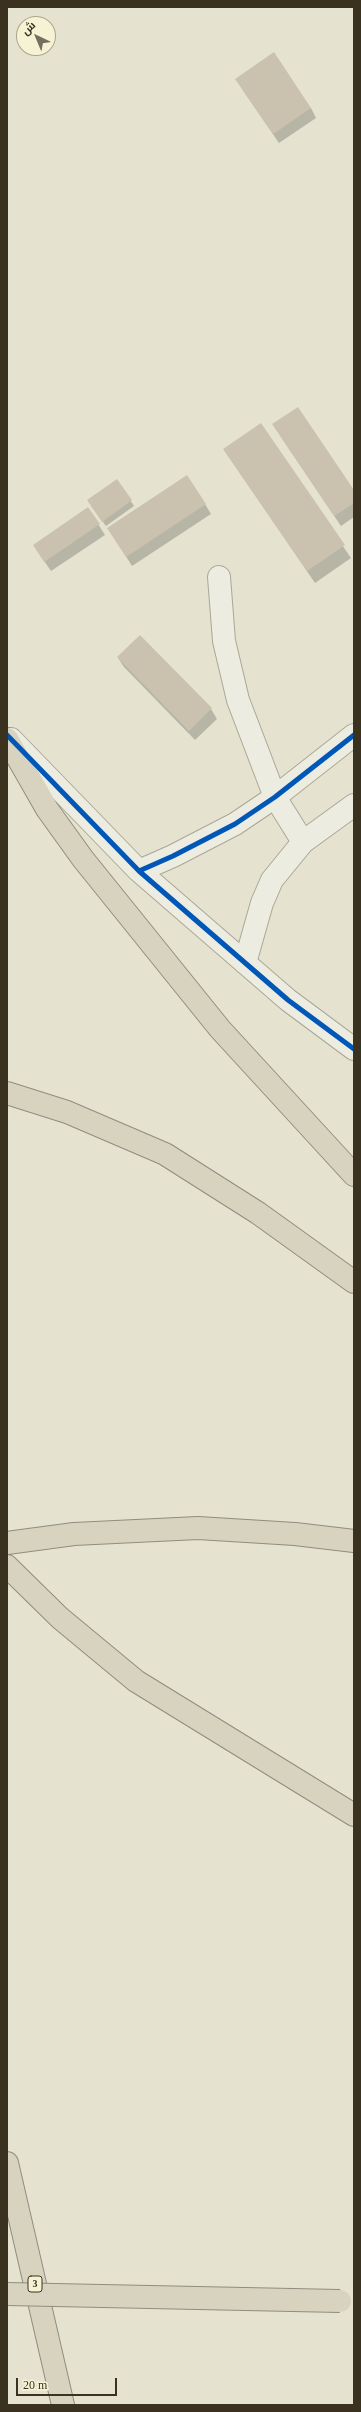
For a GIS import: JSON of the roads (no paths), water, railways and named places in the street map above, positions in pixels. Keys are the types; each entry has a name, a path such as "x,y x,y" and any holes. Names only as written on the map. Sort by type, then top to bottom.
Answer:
{"highway":[{"path":"7,739 47,809 83,859 220,1029 354,1175"},
{"path":"7,1093 67,1112 165,1154 258,1212 354,1282"},
{"path":"7,1543 74,1534 198,1528 295,1534 354,1541"},
{"path":"7,1566 60,1618 136,1681 354,1815"},
{"name":"3","path":"7,2163 63,2405"},
{"path":"7,2294 347,2301"}],"street":[{"path":"219,577 224,641 238,700 275,796 303,842"},
{"path":"7,735 139,871 288,1000 354,1049"},
{"path":"139,871 235,824 275,796 354,735"},
{"path":"245,963 262,903 272,880 303,842 354,805"}]}
